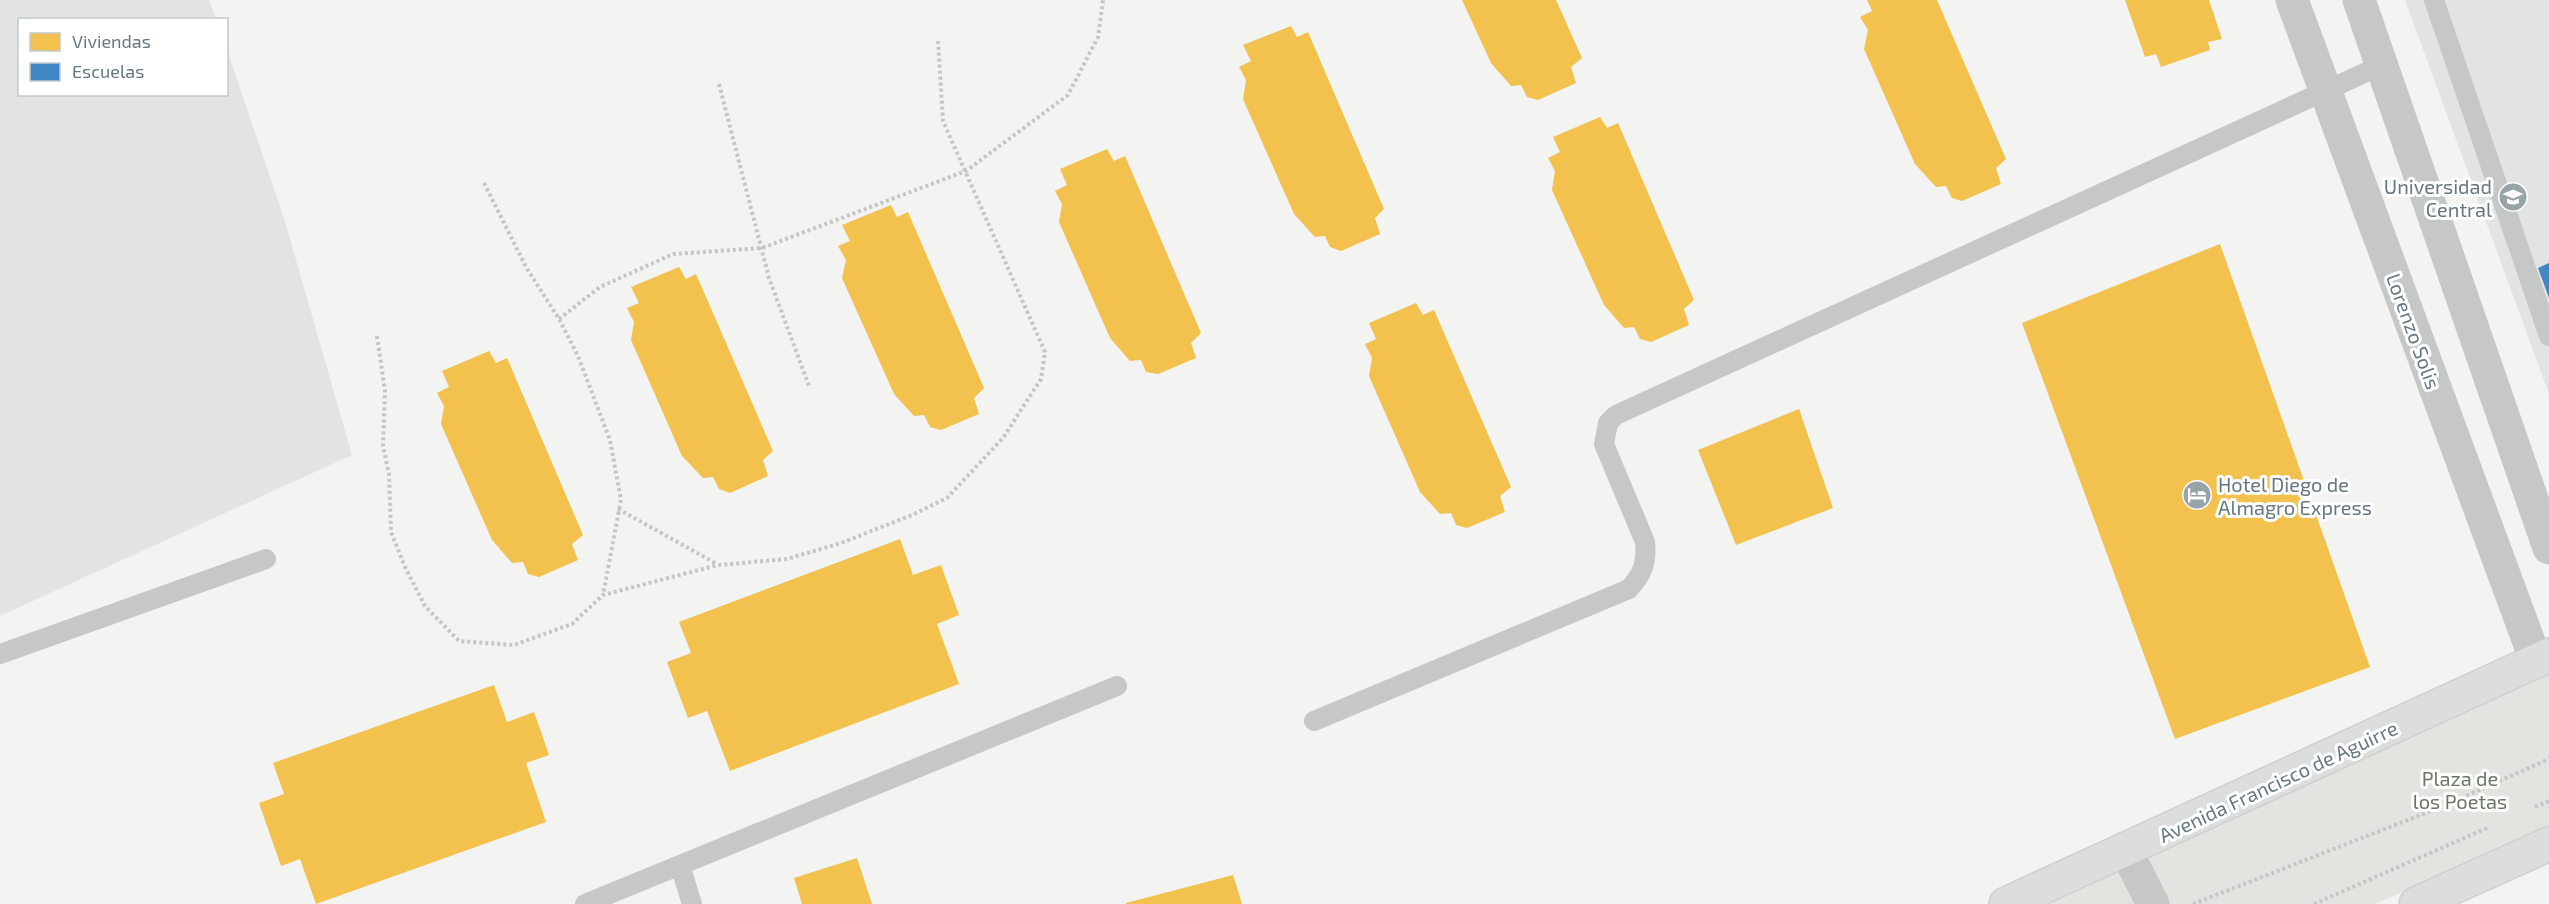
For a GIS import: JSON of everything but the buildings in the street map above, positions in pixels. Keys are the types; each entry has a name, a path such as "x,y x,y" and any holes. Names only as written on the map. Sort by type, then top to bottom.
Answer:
{"main road":[{"name":"Avenida Francisco de Aguirre","path":"2006,904 2126,851 2542,658"},
{"path":"2416,904 2549,844"}],"street":[{"name":"Lorenzo Solis","path":"2292,0 2542,658"},
{"path":"2359,0 2549,548"},
{"path":"2126,851 2154,904"}],"lane":[{"path":"2434,0 2549,336"},
{"path":"1314,721 1629,589 1644,568 1646,555 1645,542 1604,444 1608,423 1616,416 2382,64"},
{"path":"0,654 266,559"},
{"path":"585,904 1117,686"},
{"path":"680,866 692,904"}],"path":[{"path":"559,319 600,287 673,254 762,248 966,171 1068,95 1098,37 1103,0"},
{"path":"377,336 385,391 383,446 389,474 391,532 405,567 425,606 459,641 514,645 572,624 603,595 718,565 787,559 830,546 912,515 947,498 1003,438 1041,379 1045,352 943,121 938,41"},
{"path":"719,84 769,278 809,386"},
{"path":"484,183 526,267 559,319 578,356 610,440 621,500 603,595"},
{"path":"618,509 718,565"},
{"path":"2193,904 2441,807 2549,759"},
{"path":"2527,810 2549,801"},
{"path":"2314,904 2495,824"}],"shaded area":[{"path":"0,0 209,0 216,18 18,18 18,96 228,96 228,53 284,218 352,455 0,616"},
{"name":"Universidad Central","path":"2405,0 2549,0 2549,394"}],"green space":[{"name":"Plaza de los Poetas","path":"2549,674 2549,826 2375,904 2037,904"}],"place":[{"name":"Universidad Central","path":"2513,197"},
{"name":"Hotel Diego de Almagro Express","path":"2197,495"}]}
